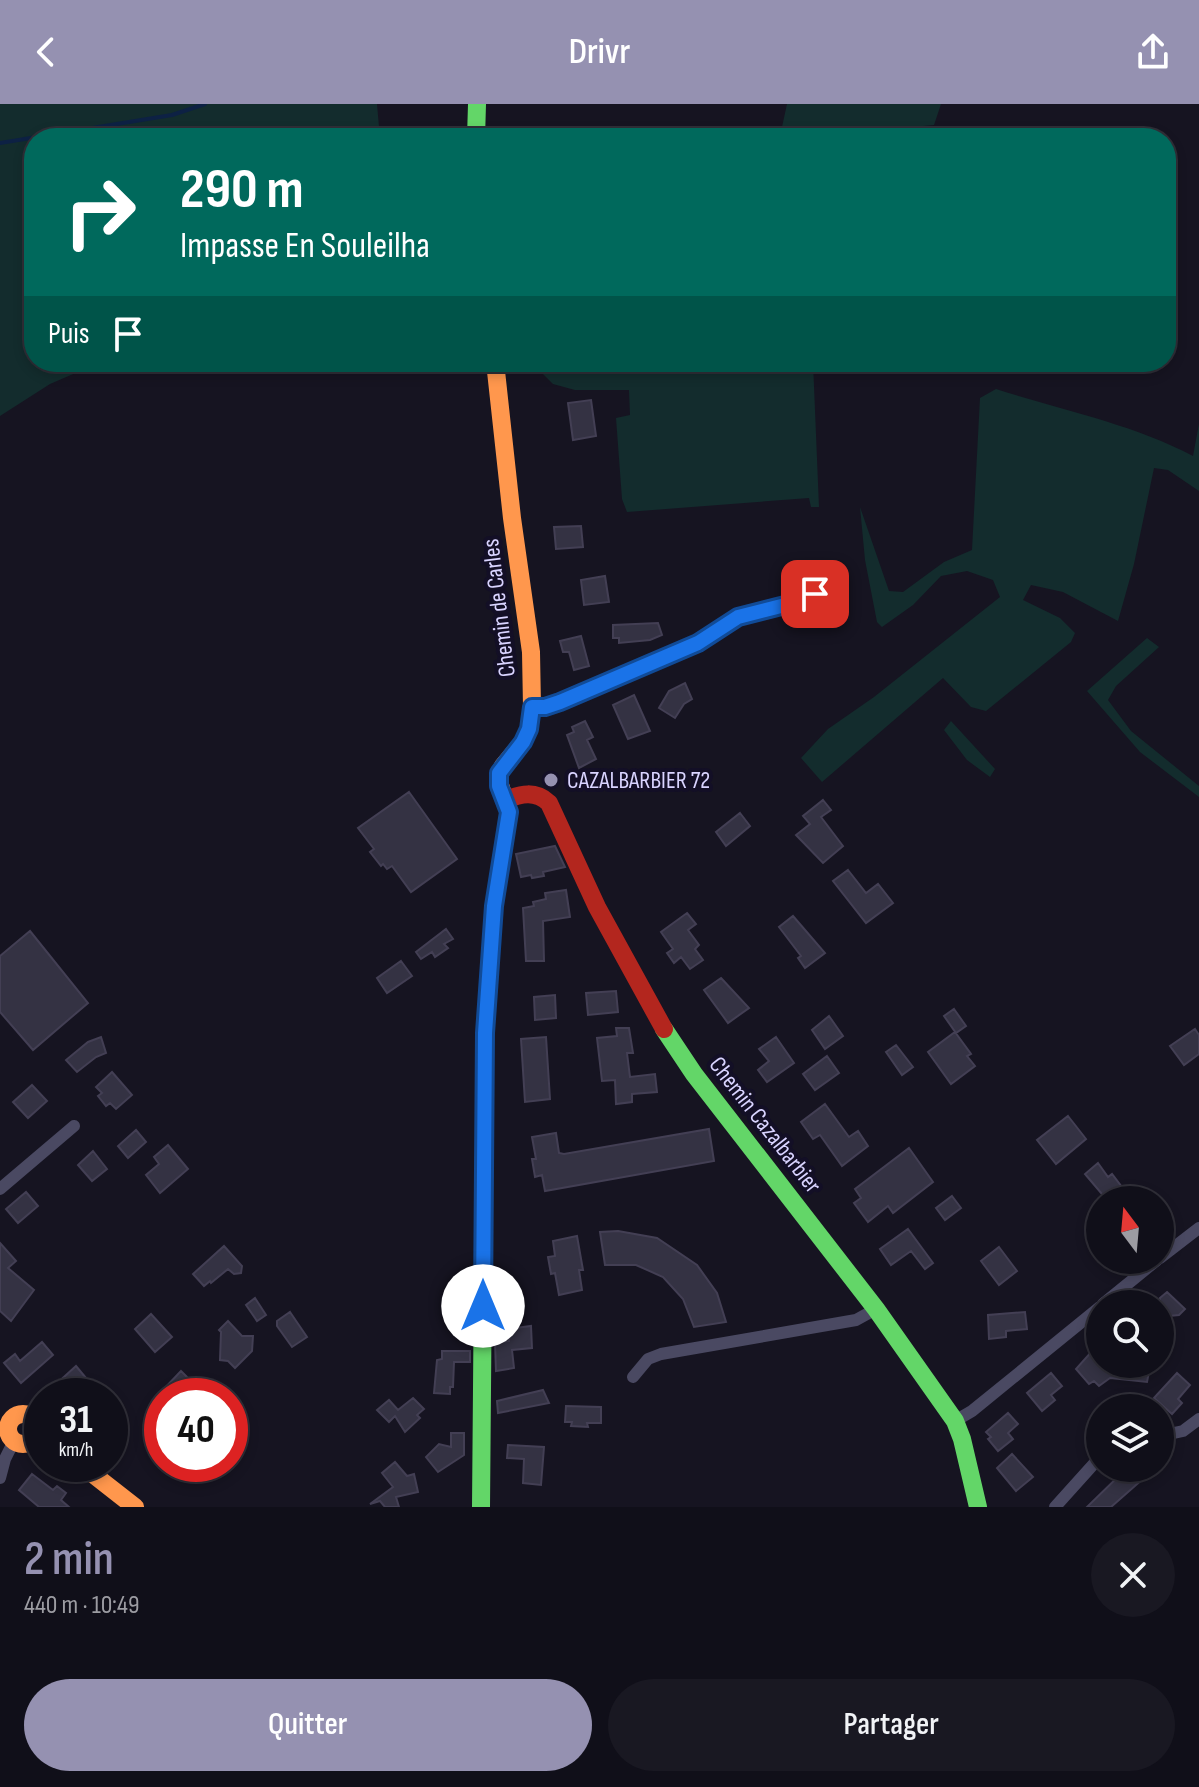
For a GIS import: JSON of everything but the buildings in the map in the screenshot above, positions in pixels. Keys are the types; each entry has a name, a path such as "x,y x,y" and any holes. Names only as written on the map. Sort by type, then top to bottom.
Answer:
{"street":[{"path":"476,128 477,104"},
{"name":"Chemin de Carles","path":"481,1507 485,1033 494,906 509,812 499,786 499,773 523,742 529,729 532,707 531,652 496,372"},
{"path":"532,707 560,702 670,656 698,643 738,617 797,602 833,586"},
{"name":"Chemin Cazalbarbier","path":"505,800 531,793 542,795 549,803 597,907 656,1016 712,1099 876,1309 955,1421 978,1507"},
{"path":"0,1189 74,1126"},
{"path":"1174,1247 1199,1228"},
{"path":"1121,1290 1140,1274"},
{"path":"633,1377 648,1359 661,1354 856,1320 876,1309"},
{"path":"955,1421 972,1411 1086,1318"},
{"path":"7,1410 9,1435 14,1441 24,1444"},
{"path":"1174,1433 1183,1431 1199,1419"},
{"path":"0,1478 14,1441"},
{"path":"1055,1507 1086,1473"},
{"path":"103,1482 135,1507"}],"green space":[{"path":"0,104 377,104 379,128 24,128 24,372 78,372 50,384 0,416"},
{"path":"787,104 941,104 934,125 900,128 782,127"},
{"path":"541,372 813,372 819,507 811,507 809,498 627,512 622,499 616,418 630,415 629,390 575,390 553,384"},
{"path":"996,389 1121,426 1193,456 1199,424 1199,491 1168,470 1154,468 1134,564 1118,621 1063,592 1031,585 1023,600 1060,618 1075,633 1071,642 986,711 971,707 943,678 822,782 801,758 828,729 874,697 1000,597 993,580 967,571 941,576 913,605 882,627 877,622 865,560 860,507 889,591 903,592 944,562 972,550 980,398"},
{"path":"1147,638 1159,647 1116,686 1108,700 1131,731 1199,786 1199,797 1140,752 1087,691"},
{"path":"951,721 995,769 990,777 967,760 944,730"}],"waterway":[{"path":"92,128 172,115 205,104"},
{"path":"0,143 24,139"}],"traffic: fast":[{"path":"476,128 477,104"},
{"path":"532,707 560,702 698,643 738,617 797,602 833,586"},
{"path":"481,1507 485,1033 494,906 508,818"},
{"path":"664,1029 694,1074 876,1309 955,1421 978,1507"}],"traffic: slow":[{"path":"496,372 531,652 532,707 529,729 523,742 503,766 498,779 509,812 508,818"},
{"path":"23,1414 34,1418 38,1429 34,1440 23,1444 12,1440 8,1429 12,1418 23,1414"},
{"path":"103,1482 135,1507"}],"traffic: jam":[{"path":"505,800 528,794 549,803 597,907 664,1029"}],"place":[{"name":"CAZALBARBIER 72","path":"551,780"}],"route":[{"path":"483,1306 485,1033 494,906 509,812 499,786 499,773 523,742 529,729 532,707 560,702 670,656 698,643 738,617 797,602 815,594"}]}
